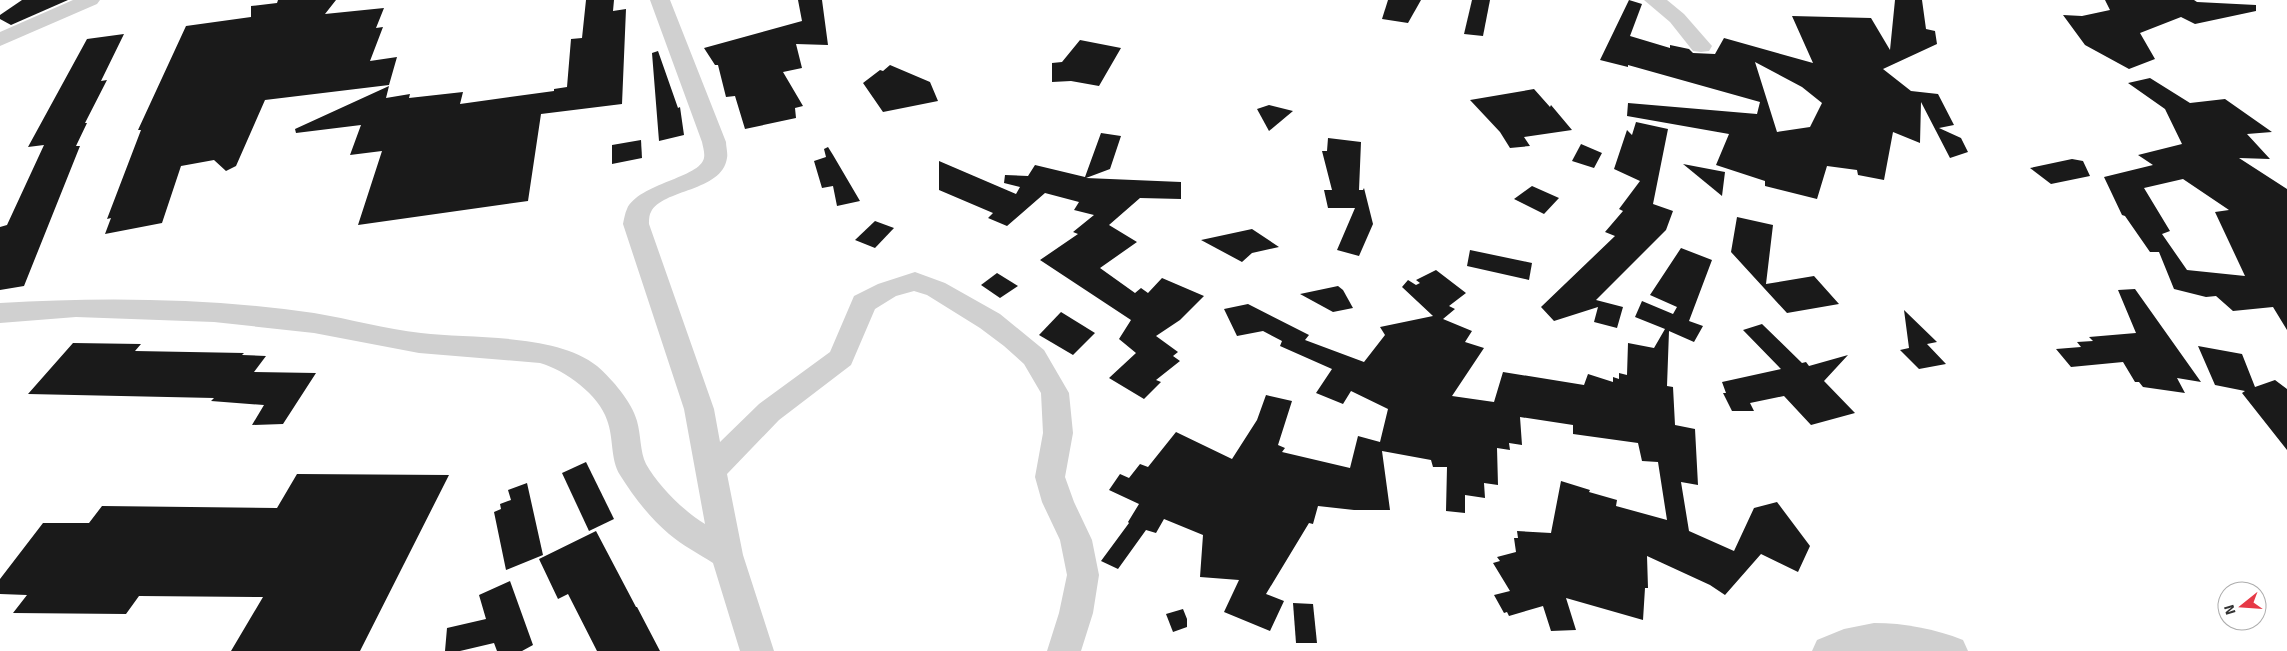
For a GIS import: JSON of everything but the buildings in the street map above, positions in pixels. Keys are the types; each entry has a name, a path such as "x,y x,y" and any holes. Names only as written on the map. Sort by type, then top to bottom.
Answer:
{"street":[{"path":"0,40 90,0"},
{"path":"660,0 714,142 716,155 713,165 704,174 646,201 636,212 636,224 699,409 727,555 756,651"},
{"path":"1654,0 1678,18 1702,46"},
{"path":"711,471 769,412 841,358 864,303 887,290 915,281 936,289 990,321 1014,339 1034,357 1055,393 1058,433 1050,477 1058,502 1076,540 1083,575 1076,613 1064,651"},
{"path":"0,313 76,308 214,312 314,323 419,343 540,353 566,360 587,374 610,399 622,419 632,467 650,493 680,525 727,555"},
{"path":"1829,651 1841,645 1873,637 1910,639 1950,651"}]}
